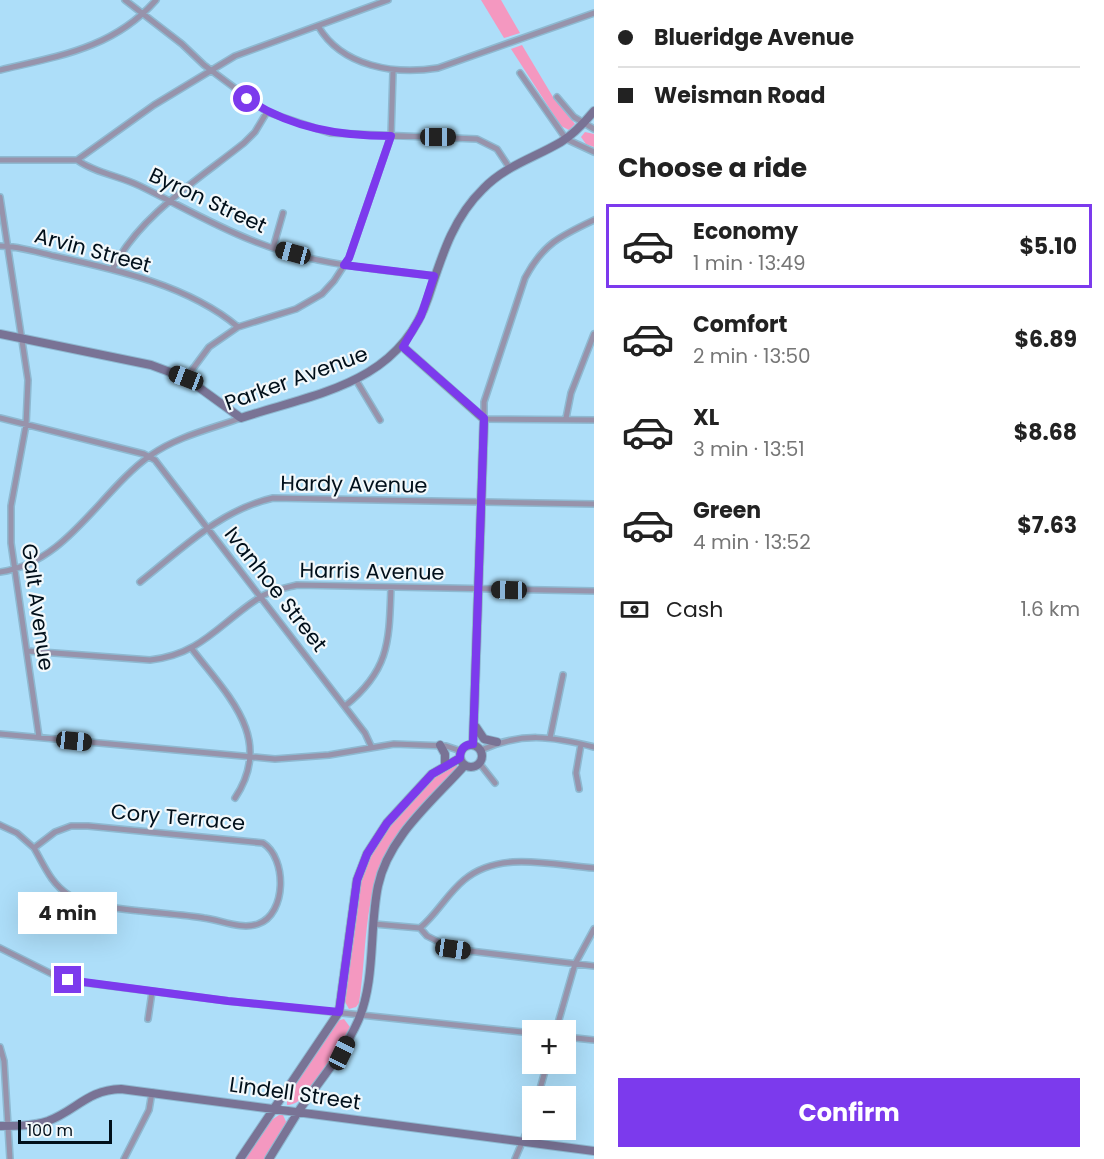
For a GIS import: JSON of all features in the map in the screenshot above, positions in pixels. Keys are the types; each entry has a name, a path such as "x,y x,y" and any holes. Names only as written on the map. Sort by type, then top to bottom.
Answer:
{"street":[{"path":"125,0 267,112 330,133 477,139 497,149 509,166"},
{"path":"0,70 94,45 118,34 156,0"},
{"path":"0,160 77,160 154,105 211,69 243,53 388,0"},
{"path":"318,26 325,38 342,51 368,64 393,72 438,68 594,13"},
{"path":"186,378 209,347 238,327 296,309 322,294 349,258 391,136 393,72"},
{"path":"520,73 566,139 594,152"},
{"path":"557,97 582,124 594,129"},
{"name":"Parker Avenue","path":"0,572 16,570 32,563 61,542 149,456 188,436 356,380 382,365 403,347 421,316 450,236 464,211 483,188 509,166 566,139 594,111"},
{"path":"113,268 119,256 169,200 244,143 267,112"},
{"name":"Byron Street","path":"77,160 86,167 137,184 227,230 273,248 344,265 434,276"},
{"name":"Galt Avenue","path":"0,197 28,380 27,426 11,506 11,543 39,737"},
{"path":"273,248 283,213"},
{"path":"473,744 484,402 525,278 533,262 540,252 558,237 594,220"},
{"name":"Arvin Street","path":"0,246 113,268 188,298 226,317 238,327"},
{"path":"0,334 151,365 186,378 241,418"},
{"path":"566,418 571,393 594,334"},
{"path":"403,347 484,418 594,420"},
{"path":"356,380 380,420"},
{"path":"0,418 149,456"},
{"name":"Ivanhoe Street","path":"149,456 262,596 366,733 371,746"},
{"name":"Hardy Avenue","path":"140,582 208,528 237,509 273,498 594,504"},
{"name":"Harris Avenue","path":"27,651 150,660 169,658 192,649 262,596 297,585 594,591"},
{"path":"345,706 371,682 386,653 391,587"},
{"path":"192,649 243,717 248,731 248,775 235,798"},
{"path":"550,738 563,675"},
{"path":"475,725 484,739 497,742"},
{"path":"0,734 249,757 301,758 371,746 440,745 460,754 465,765"},
{"path":"481,750 497,742 521,737 550,738 594,747"},
{"path":"465,765 473,767 480,764 483,757 481,750 473,744"},
{"path":"240,1159 339,1012 355,891 367,854 395,814 432,774 460,754 466,746 473,744"},
{"path":"579,789 576,773 581,744"},
{"path":"440,745 445,754 445,764"},
{"path":"480,764 495,783"},
{"path":"269,1159 298,1112 342,1053 360,1014 378,887 391,853 406,831 465,765"},
{"name":"Cory Terrace","path":"0,825 17,833 34,848 55,884 74,898 91,904 165,911 249,926 263,922 277,907 279,862 272,850 257,841 77,826 55,832 34,848"},
{"path":"420,928 434,916 464,880 486,866 510,861 594,868"},
{"path":"374,924 420,928 436,941 453,949 594,966"},
{"path":"559,1020 575,964 594,929"},
{"path":"0,948 58,977 152,992 522,1032"},
{"path":"148,1019 152,992"},
{"path":"576,1038 594,1040"},
{"path":"0,1047 4,1061 4,1126 10,1159"},
{"name":"Lindell Street","path":"4,1126 49,1120 87,1096 107,1089 152,1092 594,1151"},
{"path":"124,1159 149,1110 152,1092"},
{"path":"515,1159 525,1142"}],"shaded area":[{"path":"481,0 501,0 520,33 504,38"},
{"path":"522,45 553,97 575,124 569,130 561,126 511,49"},
{"path":"585,132 594,134 594,147 586,144 581,137"},
{"path":"456,763 458,768 404,827 381,866 370,904 359,1003 356,1007 349,1009 344,1000 356,896 365,865 373,847 397,814 426,785"},
{"path":"344,1019 350,1027 323,1074 304,1096 295,1103 287,1105 287,1097 337,1021"},
{"path":"283,1115 287,1124 264,1159 244,1159 270,1121"}],"route":[{"path":"68,980 228,1001 339,1012 357,880 367,854 387,823 432,774 445,764 460,758 463,748 473,744 484,418 403,347 421,316 434,276 344,265 349,258 381,171 391,136 358,136 309,128 267,112 247,99"}]}
